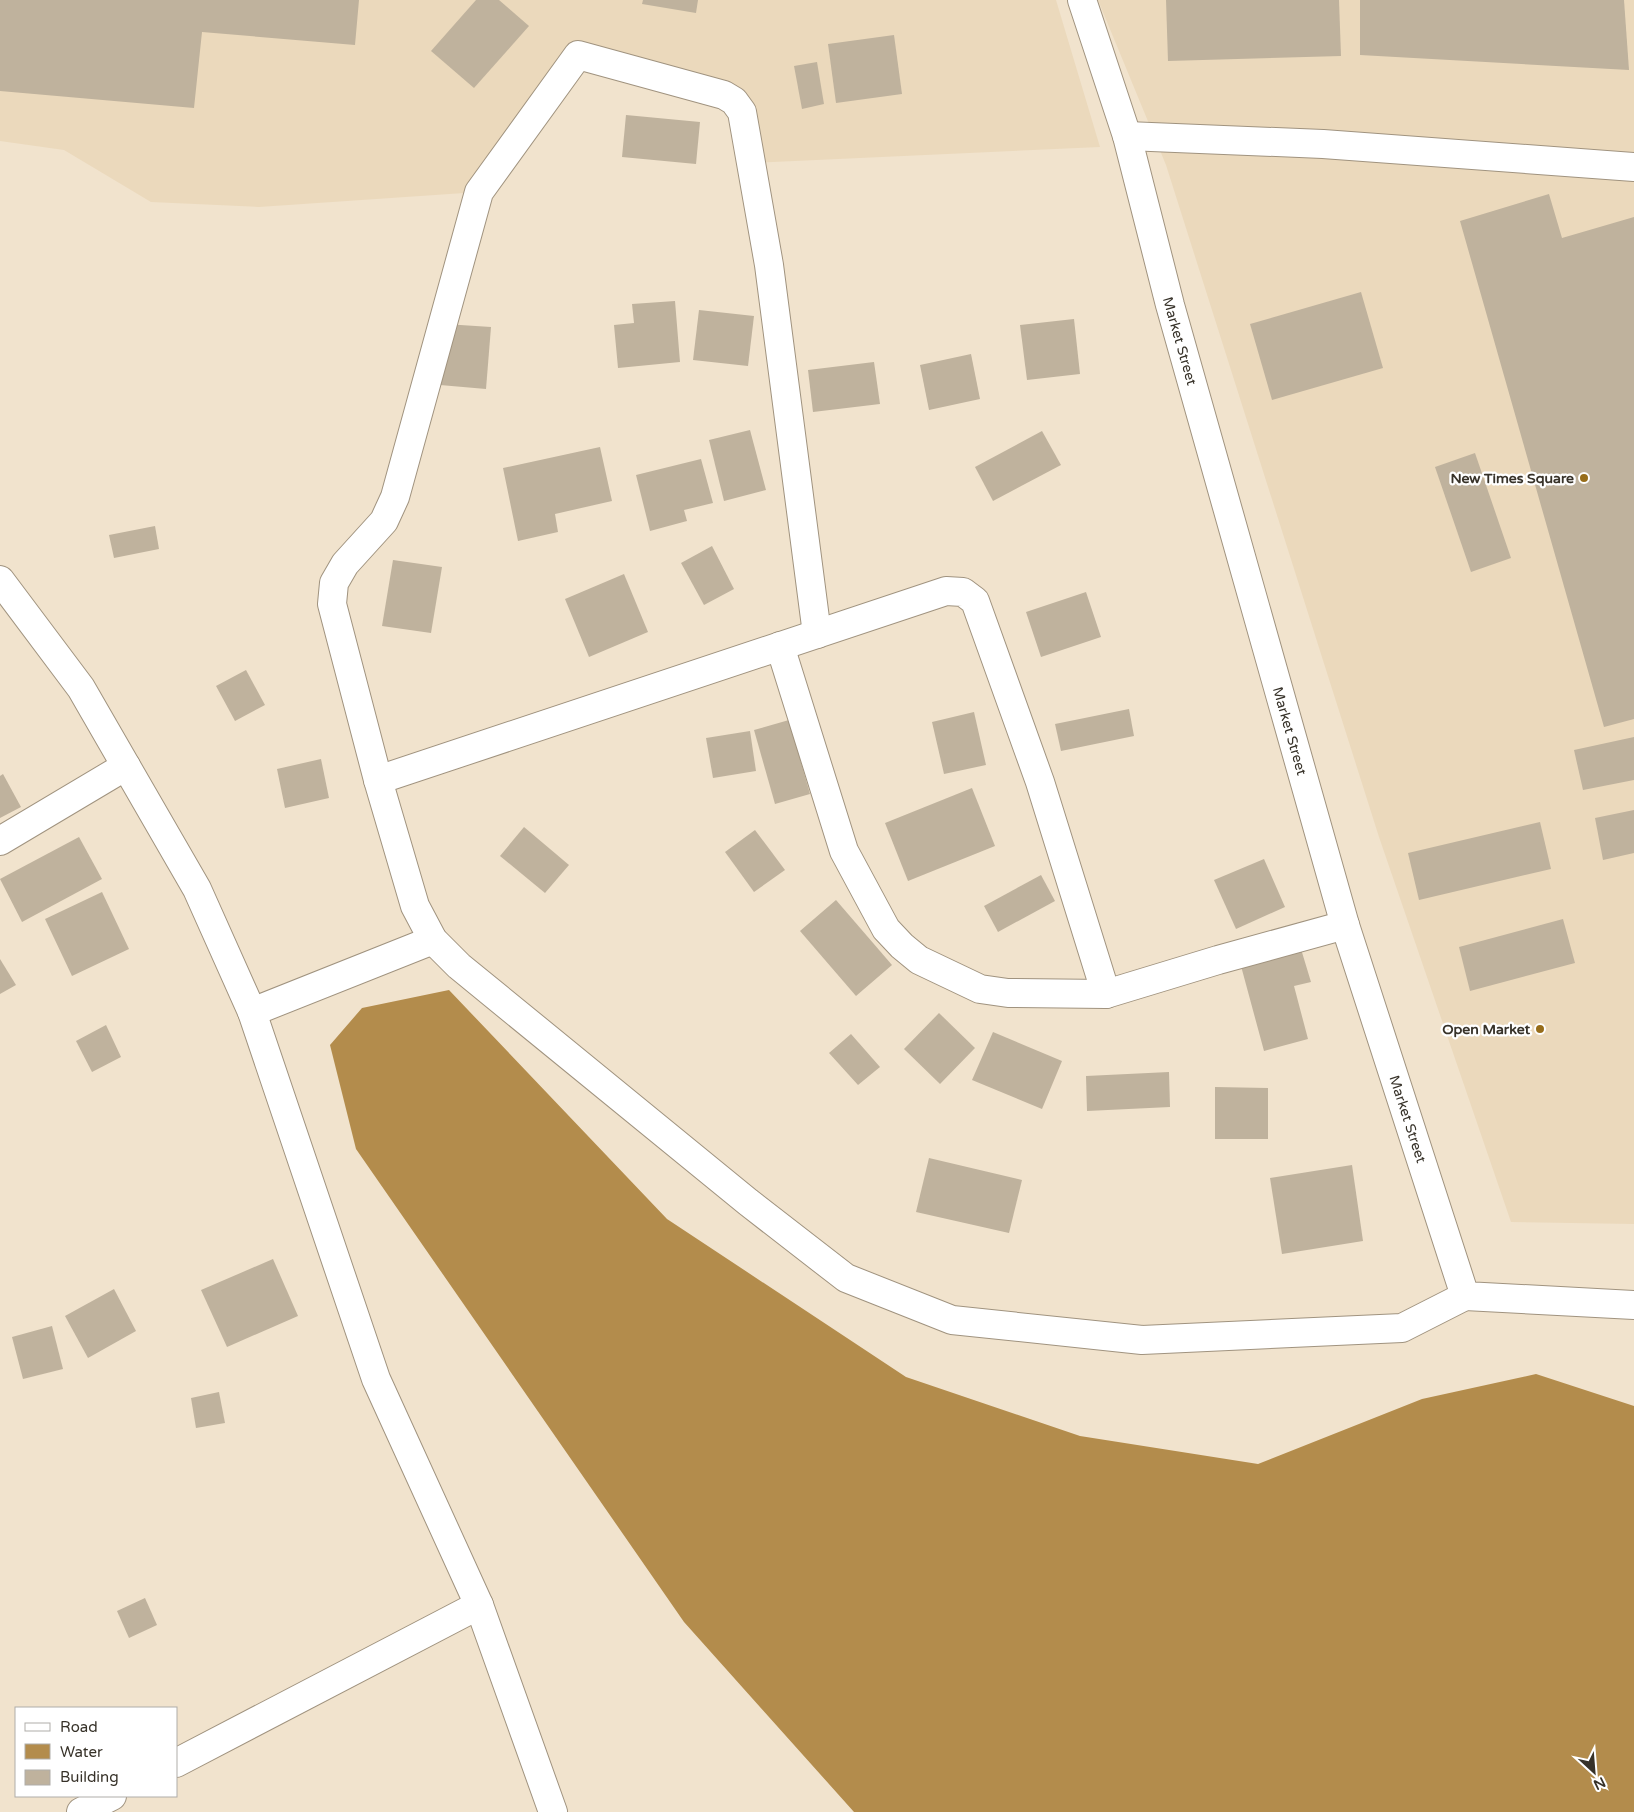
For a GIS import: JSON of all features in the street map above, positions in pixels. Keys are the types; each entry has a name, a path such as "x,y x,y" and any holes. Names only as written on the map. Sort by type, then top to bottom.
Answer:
{"street":[{"name":"Market Street","path":"1082,0 1127,136 1172,315 1345,925 1465,1296"},
{"path":"816,634 769,265 742,112 734,101 724,95 578,55 479,192 396,496 384,521 345,564 334,583 332,604 378,780 415,906 432,940 466,972 748,1202 846,1278 952,1320 1142,1340 1402,1328 1465,1296 1634,1304"},
{"path":"1127,136 1323,144 1634,167"},
{"path":"0,580 80,688 126,766 196,889 252,1012 376,1379 479,1605 553,1812"},
{"path":"378,780 946,591 963,592 975,601 1040,782 1106,994"},
{"path":"780,646 844,851 886,929 919,960 980,989 1008,993 1106,994 1218,960 1345,925"},
{"path":"0,841 126,766"},
{"path":"252,1012 432,940"},
{"path":"178,1762 479,1605"},
{"path":"81,1812 110,1797"}],"shaded area":[{"path":"0,0 1056,0 1100,147 751,163 742,112 579,55 479,192 259,207 151,202 64,150 0,141"},
{"path":"1098,0 1634,0 1634,1224 1511,1222 1379,837 1166,165"}],"water":[{"path":"449,990 667,1219 906,1377 1080,1436 1258,1464 1422,1399 1536,1374 1634,1406 1634,1812 854,1812 684,1622 356,1149 330,1045 362,1008"}],"building":[{"path":"0,0 359,0 355,45 202,32 194,108 0,91"},
{"path":"476,0 499,0 529,26 474,88 431,51"},
{"path":"643,0 698,0 696,13 642,4"},
{"path":"1166,0 1339,0 1341,56 1168,61"},
{"path":"1360,0 1624,0 1629,70 1360,55"},
{"path":"894,35 902,94 836,103 828,44"},
{"path":"817,62 824,104 802,109 794,66"},
{"path":"626,115 700,122 696,164 622,157"},
{"name":"New Times Square","path":"1549,194 1562,238 1634,217 1634,719 1604,727 1460,221"},
{"path":"1361,292 1383,368 1272,400 1250,324"},
{"path":"675,301 680,362 618,368 614,325 634,323 632,304"},
{"path":"699,310 754,316 748,366 693,360"},
{"path":"1074,319 1080,374 1027,380 1020,325"},
{"path":"445,324 491,327 486,389 440,385"},
{"path":"971,354 980,399 929,410 920,365"},
{"path":"874,362 880,404 813,412 808,370"},
{"path":"750,430 766,490 724,501 709,440"},
{"path":"1042,431 1061,465 993,501 975,467"},
{"path":"600,447 612,501 555,514 558,532 518,541 503,468"},
{"path":"1475,453 1511,558 1471,572 1435,467"},
{"path":"701,459 713,503 684,510 687,521 650,531 636,475"},
{"path":"155,526 159,549 114,558 109,535"},
{"path":"712,546 734,589 704,605 681,563"},
{"path":"393,560 442,567 431,633 382,626"},
{"path":"624,574 648,632 589,657 565,599"},
{"path":"1086,592 1101,637 1041,657 1026,612"},
{"path":"246,670 265,705 235,721 216,686"},
{"path":"1129,709 1134,736 1061,751 1055,724"},
{"path":"974,712 986,765 944,774 932,722"},
{"path":"789,720 810,794 775,804 754,730"},
{"path":"750,731 756,771 713,778 706,738"},
{"path":"1634,737 1634,780 1583,790 1574,750"},
{"path":"321,759 329,798 285,808 277,769"},
{"path":"3,774 21,807 0,818 0,776"},
{"path":"972,788 995,846 908,881 885,823"},
{"path":"1634,810 1634,853 1603,860 1595,818"},
{"path":"1540,822 1551,869 1419,900 1408,853"},
{"path":"524,827 569,865 545,893 500,856"},
{"path":"755,830 785,870 754,892 725,852"},
{"path":"79,837 102,879 22,922 0,879"},
{"path":"1264,859 1285,907 1236,929 1214,880"},
{"path":"1041,875 1055,901 998,932 984,906"},
{"path":"102,892 129,949 72,976 45,919"},
{"path":"836,900 892,965 856,996 800,931"},
{"path":"1563,919 1575,963 1470,991 1459,947"},
{"path":"1301,949 1311,982 1294,986 1308,1039 1264,1051 1241,966"},
{"path":"0,959 16,985 0,994"},
{"path":"939,1013 975,1048 940,1084 904,1049"},
{"path":"106,1025 121,1057 92,1072 76,1041"},
{"path":"993,1032 1062,1061 1042,1109 972,1080"},
{"path":"851,1034 880,1067 858,1085 829,1053"},
{"path":"1169,1072 1170,1107 1087,1111 1086,1076"},
{"path":"1215,1087 1268,1088 1268,1139 1215,1139"},
{"path":"929,1158 1022,1180 1009,1233 916,1212"},
{"path":"1352,1165 1363,1241 1282,1254 1270,1178"},
{"path":"273,1259 298,1316 227,1347 201,1290"},
{"path":"114,1289 136,1331 88,1358 65,1316"},
{"path":"52,1326 63,1369 23,1379 12,1337"},
{"path":"219,1392 225,1423 196,1428 191,1398"},
{"path":"145,1598 157,1625 129,1638 117,1611"}],"place":[{"name":"New Times Square","path":"1584,478"},
{"name":"Open Market","path":"1540,1029"}]}
